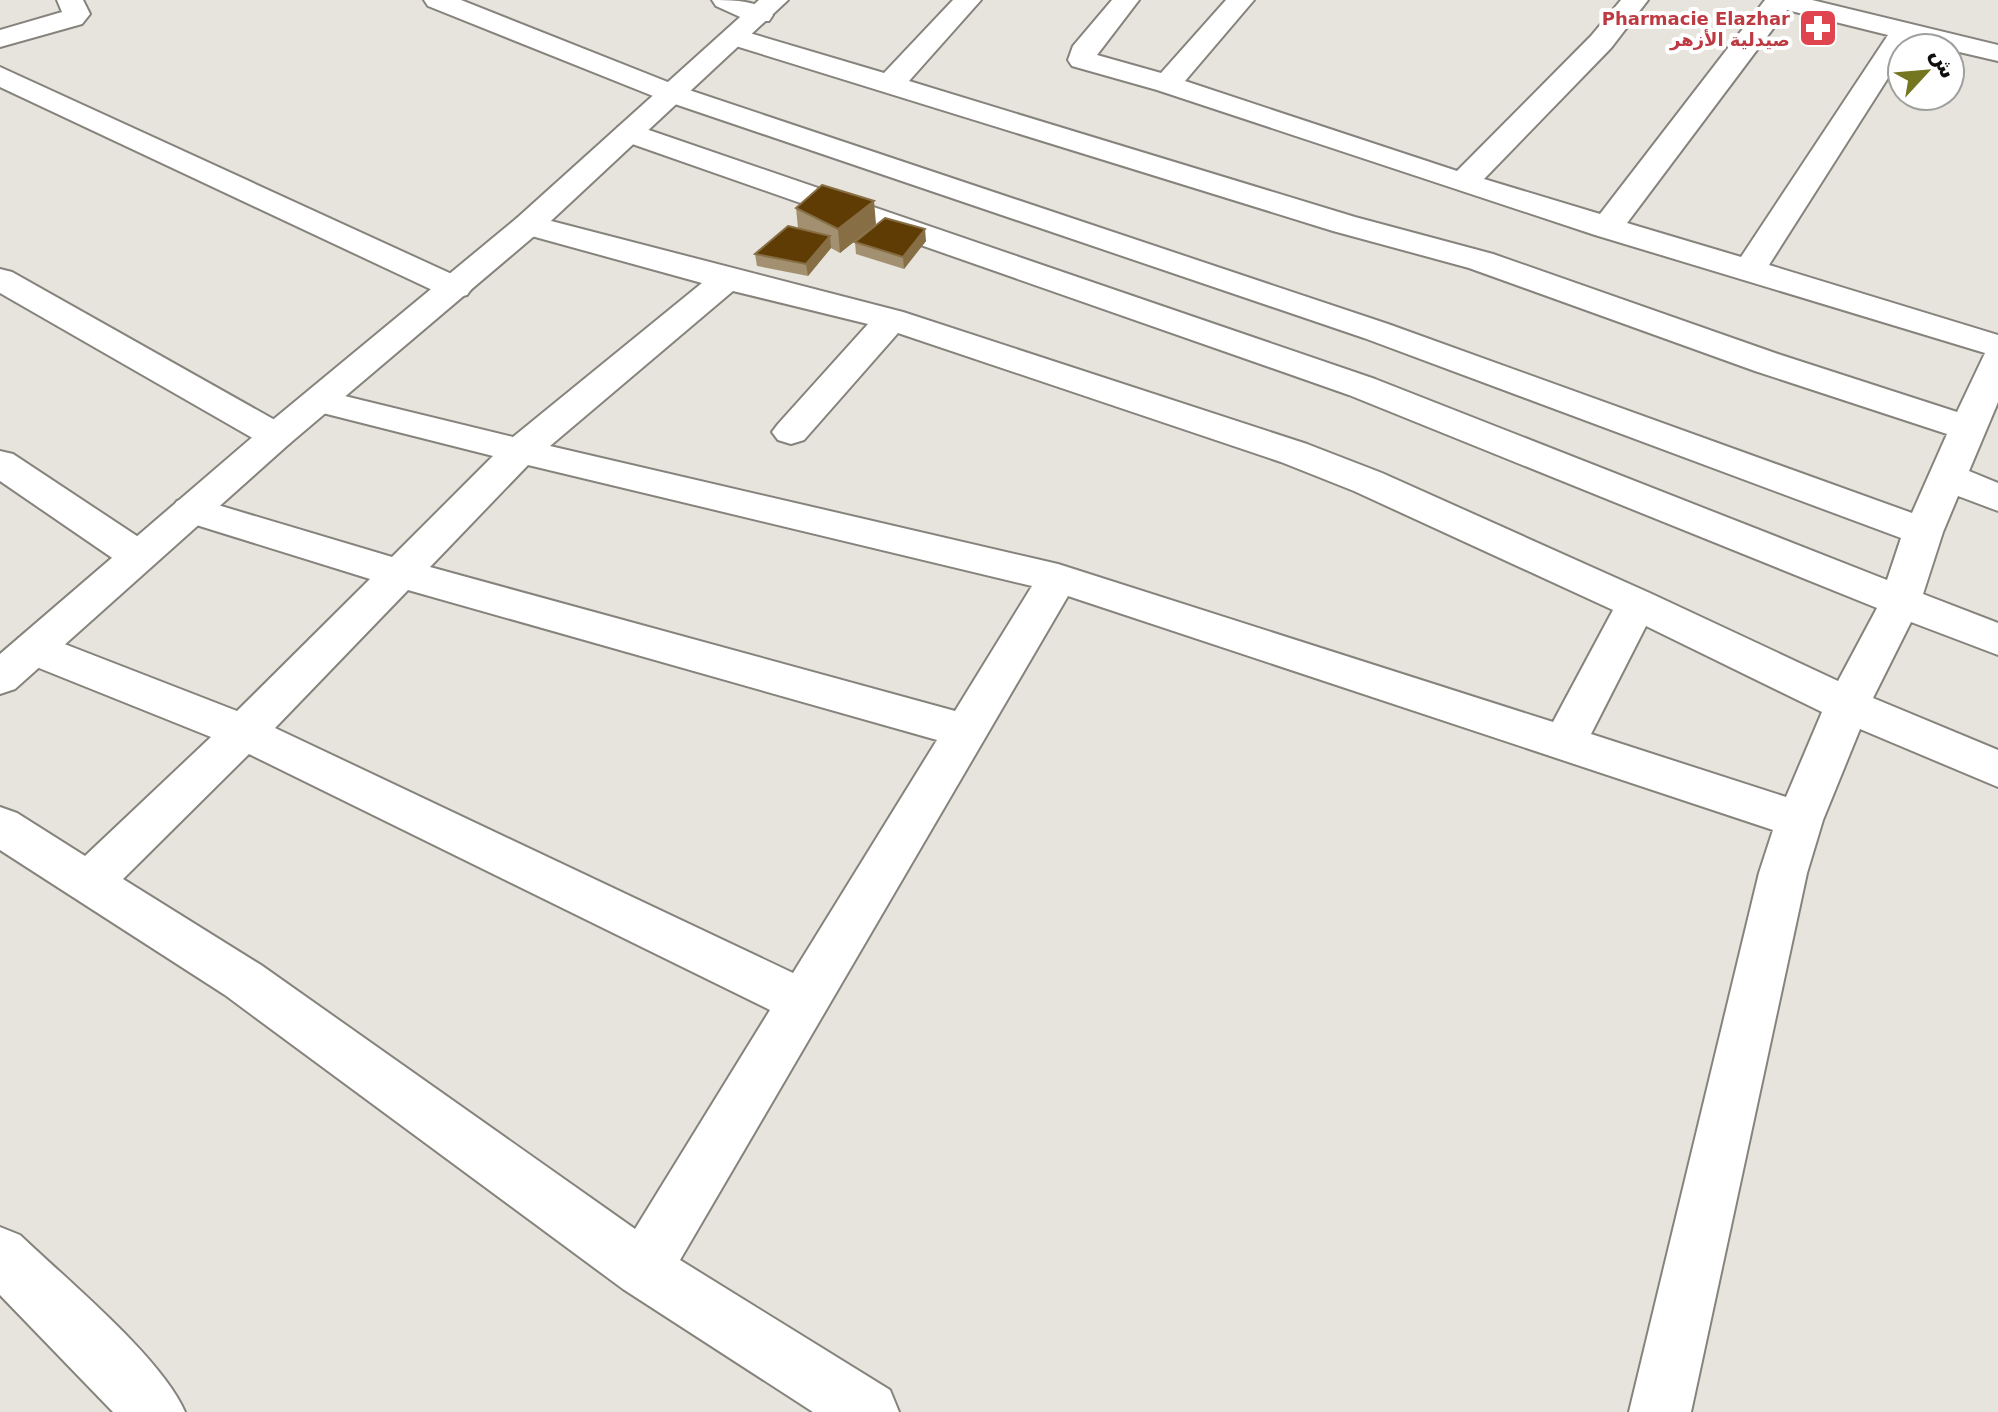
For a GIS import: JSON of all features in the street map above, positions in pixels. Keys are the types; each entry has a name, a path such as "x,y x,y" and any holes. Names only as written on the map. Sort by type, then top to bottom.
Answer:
{"street":[{"path":"0,39 72,18 76,14 70,0"},
{"path":"437,0 673,94 1361,326 1923,532"},
{"path":"725,0 890,84 1344,224 1481,261 1768,363 1968,428"},
{"path":"890,84 968,0"},
{"path":"1126,0 1083,52 1082,60 1167,84 1606,228 1998,346"},
{"path":"1167,84 1241,0"},
{"path":"1463,183 1601,42 1635,0"},
{"path":"1606,228 1780,0 1998,53"},
{"path":"0,678 276,436 528,225 756,17"},
{"path":"1748,272 1905,30"},
{"path":"0,76 455,288"},
{"path":"629,133 811,208 1362,387 1998,640"},
{"path":"528,225 739,269 1294,453 1368,482 1637,604 1847,705 1998,769"},
{"path":"89,882 244,732 520,451 739,269"},
{"path":"0,279 276,436"},
{"path":"791,432 891,319"},
{"path":"1660,1412 1783,873 1800,820 1847,705 1900,603 1923,532 1998,360"},
{"path":"320,401 1058,578 1800,820"},
{"path":"3,468 138,556"},
{"path":"1947,477 1998,498"},
{"path":"191,510 399,573 966,731"},
{"path":"643,1269 1058,578"},
{"path":"1564,743 1637,604"},
{"path":"34,649 244,732 803,1002"},
{"path":"0,826 243,980 643,1269 868,1412"},
{"path":"0,1255 94,1347 154,1412"}],"building":[{"path":"822,185 874,201 838,229 796,208"},
{"path":"885,218 925,229 903,257 855,242"},
{"path":"788,226 830,236 806,264 755,254"}],"place":[{"name":"Pharmacie Elazhar صيدلية الأزهر","path":"1818,28"}]}
